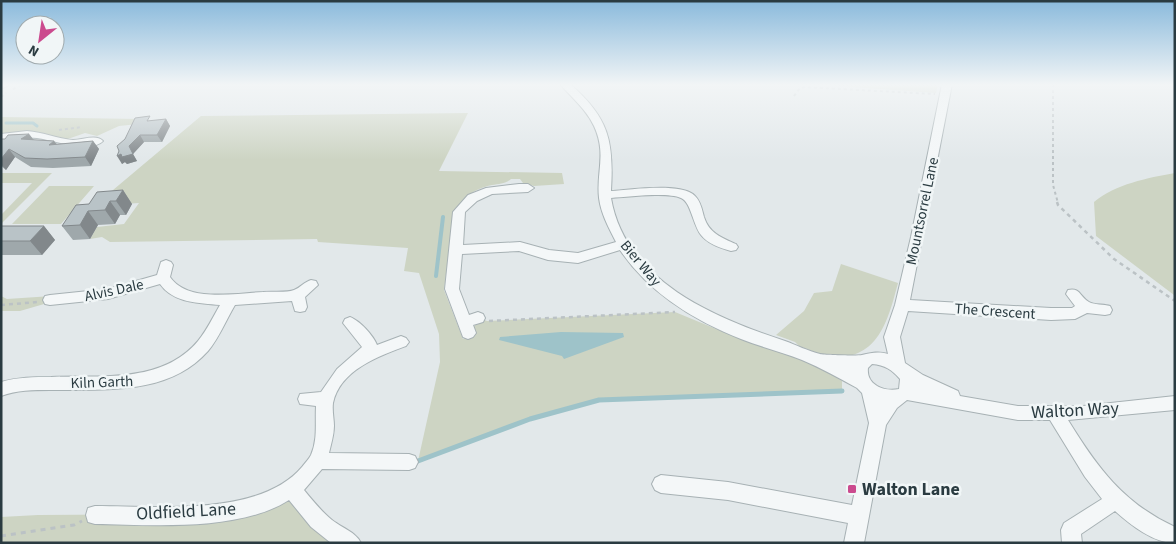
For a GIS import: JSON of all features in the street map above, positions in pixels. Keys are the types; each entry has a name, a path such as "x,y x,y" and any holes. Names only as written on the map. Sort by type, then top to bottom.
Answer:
{"street":[{"name":"Bier Way","path":"590,109 604,140 607,156 605,195 607,208 623,244 643,270 667,293 686,306 728,328 815,358 866,386"},
{"name":"Mountsorrel Lane","path":"901,368 892,337 902,305 942,109"},
{"path":"1,137 27,134 46,136 63,142 89,136"},
{"path":"470,324 452,289 458,217 462,207 474,197 502,188 519,187"},
{"path":"605,195 669,193 686,195 694,202 700,224 712,245 731,247"},
{"path":"456,250 520,246 548,255 578,258 623,244"},
{"name":"Alvis Dale","path":"58,302 108,294 164,271 172,290 180,295 230,301"},
{"path":"230,301 241,298 299,301 311,285"},
{"path":"1073,294 1085,307"},
{"name":"Kiln Garth","path":"1,389 21,384 131,382 146,380 170,371 193,356 201,348 230,301"},
{"name":"The Crescent","path":"902,305 1062,315 1075,313 1085,307 1106,310"},
{"path":"350,323 368,342 370,348 366,355"},
{"path":"878,423 866,386 858,371 866,360 892,337"},
{"path":"306,399 325,399 345,371 366,355 400,342"},
{"name":"Bier Way","path":"815,358 850,362 866,360"},
{"path":"854,543 878,423 891,403 902,395 909,383 901,368 884,358 866,360"},
{"name":"Walton Way","path":"901,368 936,389 976,406"},
{"path":"866,386 884,397 902,395"},
{"name":"Walton Way","path":"902,395 1018,413 1055,414 1175,403"},
{"name":"Oldfield Lane","path":"94,515 232,511 268,502 293,490 308,475 317,461 325,429 325,399"},
{"path":"1055,414 1092,474 1114,501 1140,520 1175,537"},
{"path":"317,461 409,462"},
{"path":"661,484 728,492 860,516"},
{"path":"293,490 312,516 335,536 351,543"},
{"path":"1072,543 1071,530 1074,526 1114,501"}],"path":[{"path":"1053,109 1053,185 1058,205 1114,259 1175,301"},
{"path":"46,136 66,128 89,136"},
{"path":"1,305 58,302"},
{"path":"470,324 487,321 675,312"},
{"path":"1,536 74,525 94,515"}],"green space":[{"path":"468,113 439,171 562,173 564,184 534,186 523,183 520,179 511,179 504,183 479,189 468,195 456,210 453,216 444,290 463,339 473,335 472,328 482,319 487,321 675,312 822,368 842,381 842,391 599,400 552,411 418,461 440,362 439,334 419,273 404,271 408,248 318,242 317,239 110,242 102,237 90,239 97,227 124,224 139,203 94,206 201,116"},
{"path":"1,117 141,119 138,124 119,126 97,136 85,133 65,140 1,135"},
{"path":"1,173 52,173 1,224 1,215 32,183 1,183"},
{"path":"1175,173 1174,295 1096,236 1094,202 1122,186"},
{"path":"49,186 94,186 61,224 12,224"},
{"path":"841,264 898,283 886,321 873,343 851,355 836,357 812,351 776,335 804,311 814,293 832,291"},
{"path":"1,296 7,299 52,296 51,302 20,311 1,311"},
{"path":"293,490 351,543 1,543 1,517 193,514"}],"water":[{"path":"561,332 623,333 624,337 564,359 562,356 499,340 500,337"}],"building":[{"path":"150,116 147,121 166,119 157,135 140,135 129,146 133,154 122,157 121,154 117,156 119,151 117,146 125,139 135,118"},
{"path":"29,134 21,139 54,141 49,145 93,141 85,157 25,158 9,149 1,159 1,139 5,139 8,135"},
{"path":"123,190 116,201 110,201 105,210 88,211 80,225 62,226 76,205 89,204 97,192"},
{"path":"1,226 44,226 30,241 1,241"}],"waterway":[{"path":"6,123 33,123 37,126"},
{"path":"436,276 443,217"},
{"path":"418,461 530,419 599,400 842,391"}],"place":[{"name":"Walton Lane","path":"852,489"}]}
